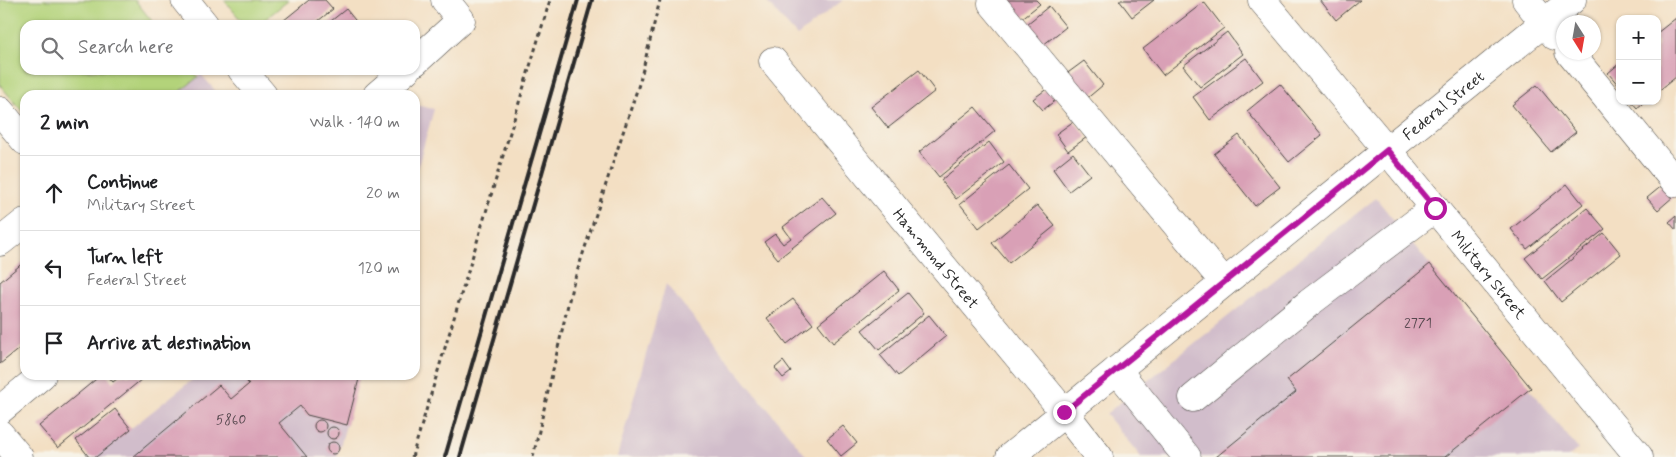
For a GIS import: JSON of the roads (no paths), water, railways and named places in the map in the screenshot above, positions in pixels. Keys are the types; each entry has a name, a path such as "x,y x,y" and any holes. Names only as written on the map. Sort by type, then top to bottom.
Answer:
{"street":[{"path":"185,0 201,20"},
{"name":"Military Street","path":"1262,0 1639,457"},
{"path":"1526,0 1556,36"},
{"name":"Federal Street","path":"1010,457 1572,0"},
{"path":"992,3 1224,282"},
{"path":"420,55 453,10"},
{"path":"1576,60 1676,183"},
{"name":"Hammond Street","path":"773,61 1064,412 1099,457"},
{"path":"246,75 259,90"},
{"path":"383,90 400,75"},
{"path":"0,111 20,135"},
{"path":"1193,398 1308,303 1435,208"},
{"path":"0,242 20,226"},
{"path":"1117,370 1187,457"},
{"path":"0,410 36,380"},
{"path":"0,434 19,457"}],"railway":[{"path":"445,457 578,0"},
{"path":"460,457 592,0"}]}
